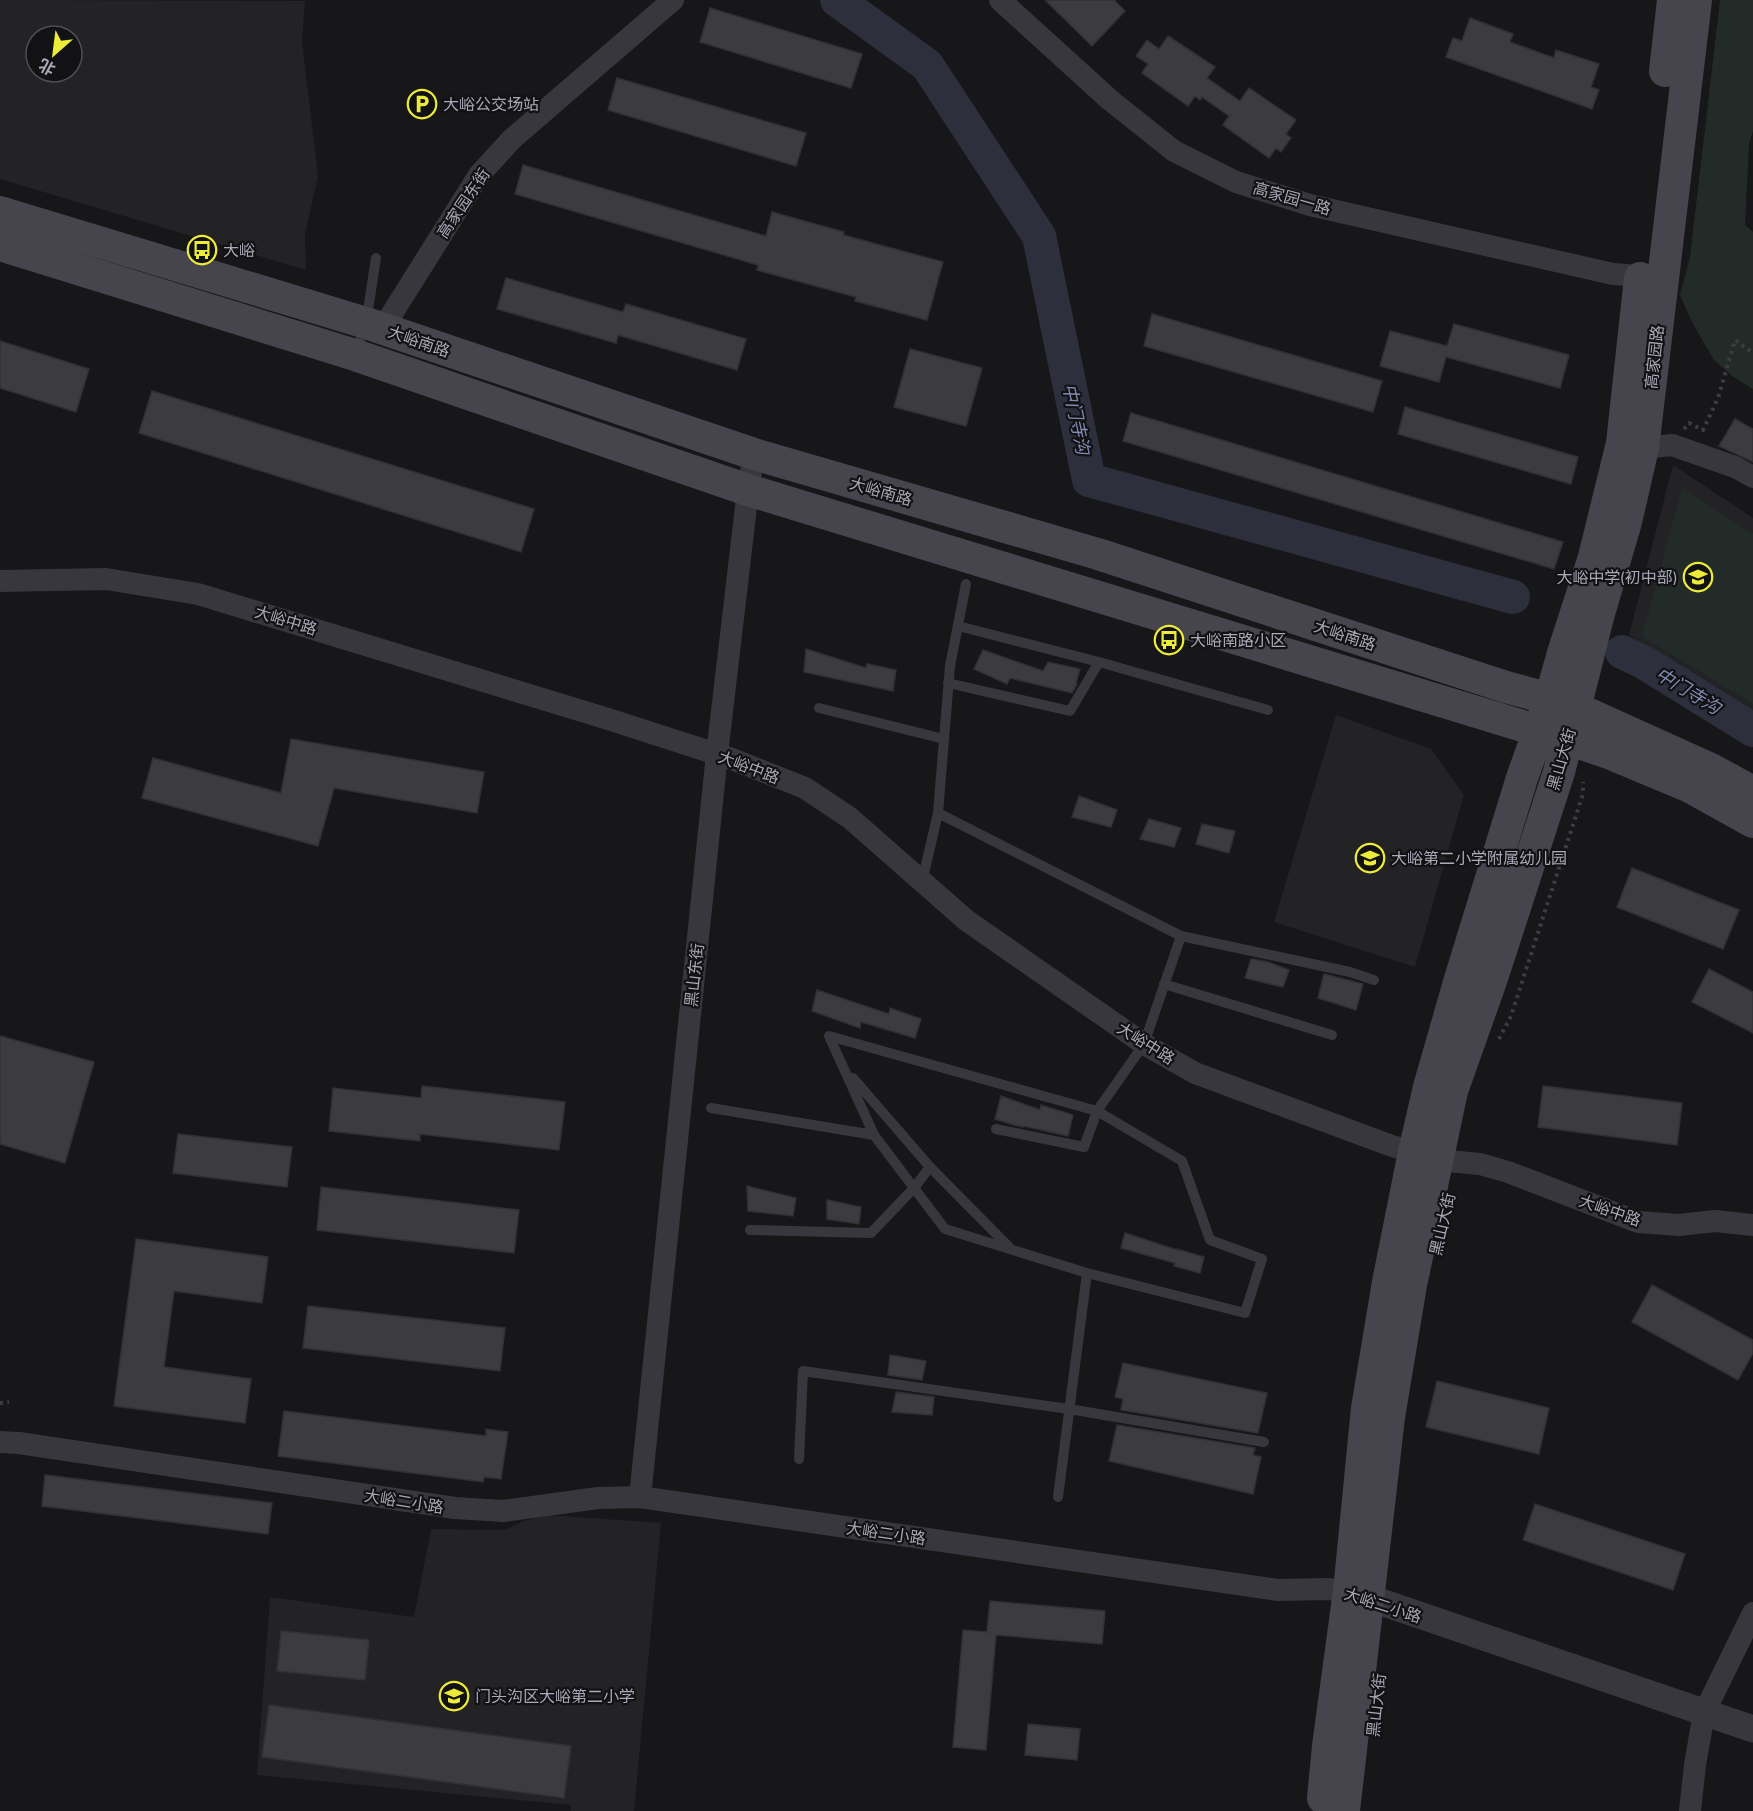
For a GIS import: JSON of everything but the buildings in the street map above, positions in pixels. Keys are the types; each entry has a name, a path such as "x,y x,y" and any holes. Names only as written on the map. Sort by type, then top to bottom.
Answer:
{"main road":[{"name":"高家园路","path":"1563,703 1563,653 1594,557 1622,442 1673,0"},
{"name":"高家园路","path":"1563,703 1580,683 1626,522 1658,446 1696,0"},
{"name":"大峪南路","path":"0,212 374,326 754,454 1098,554 1506,687 1563,703 1711,769 1753,792"},
{"name":"大峪南路","path":"0,245 355,355 748,490 1564,738 1611,754 1690,787 1753,822"},
{"name":"黑山大街","path":"1322,1811 1330,1735 1359,1594 1411,1285 1426,1156 1429,1087 1522,778 1564,738 1563,703"},
{"name":"黑山大街","path":"1344,1811 1359,1594"}],"street":[{"name":"高家园东街","path":"374,326 479,175 512,139 673,0"},
{"name":"高家园一路","path":"1000,0 1110,100 1174,151 1236,182 1310,205 1613,274 1640,276"},
{"path":"1658,446 1735,467 1753,477"},
{"name":"黑山东街","path":"639,1497 717,754 754,454"},
{"name":"大峪中路","path":"0,581 106,579 198,594 717,754 805,788 850,818 966,920 1144,1044 1195,1073 1392,1146 1426,1156 1480,1164 1508,1172 1638,1222 1679,1225 1715,1221 1753,1225"},
{"name":"大峪二小路","path":"0,1442 456,1508 504,1511 598,1498 639,1497 1278,1590 1327,1588 1359,1594 1394,1608 1753,1730"},
{"path":"1690,1811 1704,1713 1753,1613"}],"lane":[{"path":"355,355 374,326 376,258"},
{"path":"922,882 938,813 948,683 966,584"},
{"path":"958,626 1099,662 1268,710"},
{"path":"948,683 1070,711 1099,662"},
{"path":"819,708 944,739"},
{"path":"938,813 1180,936 1350,972 1374,980"},
{"path":"996,1129 1084,1147 1097,1111 1144,1044 1180,936"},
{"path":"1164,984 1332,1035"},
{"path":"829,1036 1097,1111 1182,1161 1210,1240 1262,1259 1245,1312 1087,1273 945,1229 874,1135 829,1036"},
{"path":"844,1068 930,1167 1011,1250"},
{"path":"711,1108 874,1135"},
{"path":"750,1230 871,1233 914,1188 930,1167"},
{"path":"1058,1497 1087,1273"},
{"path":"799,1459 803,1371 1069,1409 1264,1442"}],"path":[{"path":"1658,446 1689,423 1703,430 1718,398 1735,340 1753,353"},
{"name":"黑山大街","path":"1494,1047 1510,1016 1583,794 1564,738"},
{"path":"0,1403 9,1402"}],"shaded area":[{"path":"0,0 305,1 302,41 318,176 305,234 306,270 0,179"},
{"path":"1720,0 1753,0 1753,131 1749,144 1745,225 1753,232 1753,389 1732,376 1714,360 1693,324 1680,295 1690,257"},
{"name":"大峪中学(初中部)","path":"1673,465 1753,518 1753,718 1629,635"},
{"name":"大峪中学(初中部)","path":"1682,488 1753,534 1753,704 1642,636"},
{"name":"大峪第二小学附属幼儿园","path":"1336,715 1431,749 1464,795 1415,967 1274,922"},
{"name":"门头沟区大峪第二小学","path":"547,1515 661,1523 634,1811 571,1811 571,1805 257,1775 270,1597 414,1617 431,1529 504,1530 524,1521"}],"waterway":[{"name":"中门寺沟","path":"837,0 927,65 1039,236 1089,480 1513,597"},
{"name":"中门寺沟","path":"1622,652 1645,663 1753,730"}],"place":[{"name":"大峪公交场站","path":"422,104"},
{"name":"大峪","path":"202,250"},
{"name":"大峪中学(初中部)","path":"1698,577"},
{"name":"大峪南路小区","path":"1169,640"},
{"name":"大峪第二小学附属幼儿园","path":"1370,858"},
{"name":"门头沟区大峪第二小学","path":"454,1696"}]}
